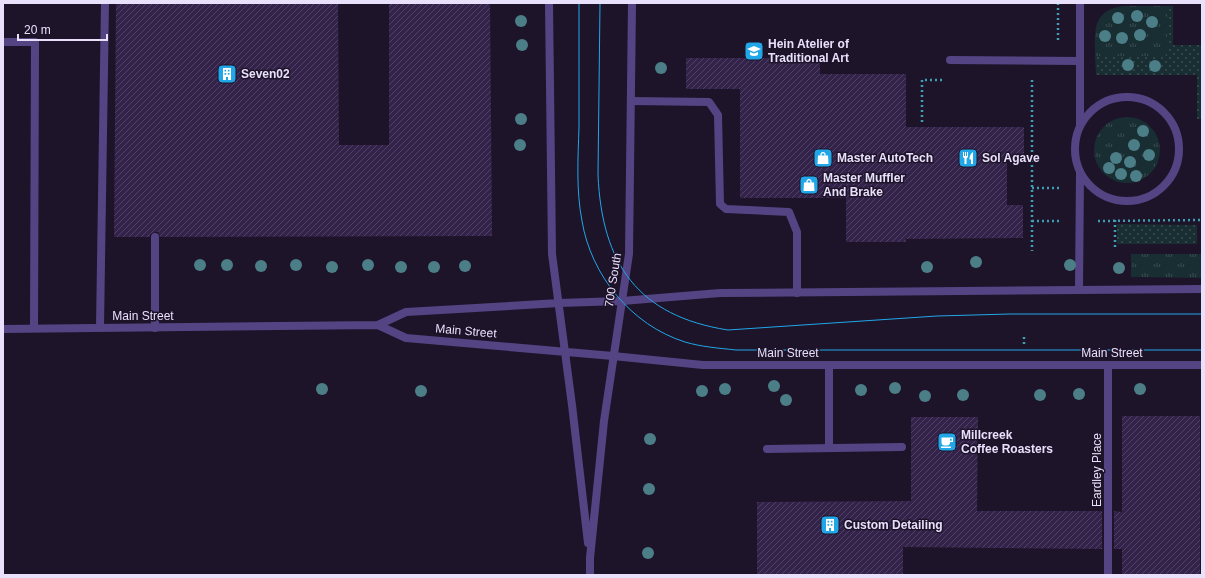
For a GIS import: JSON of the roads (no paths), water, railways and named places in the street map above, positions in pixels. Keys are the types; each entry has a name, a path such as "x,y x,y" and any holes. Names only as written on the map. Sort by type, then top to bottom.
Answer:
{"street":[{"path":"100,327 105,3"},
{"name":"700 South","path":"549,3 551,248 566,352 590,558"},
{"name":"700 South","path":"590,575 590,558 604,421 630,254 632,3"},
{"path":"1079,290 1080,173 1075,157 1075,141 1080,125 1080,3"},
{"path":"3,42 35,42 34,328"},
{"path":"950,60 1080,61"},
{"path":"1080,125 1090,112 1105,101 1121,97 1138,98 1154,105 1167,116 1176,132 1179,148 1176,165 1168,181 1155,193 1139,199 1122,201 1105,196 1091,187 1080,173"},
{"path":"632,100 709,102 718,115 720,204 726,209 789,212 797,232 797,293"},
{"path":"155,237 155,328"},
{"name":"Main Street","path":"3,328 155,328 378,325 406,312 558,303 622,301 720,293 1202,288"},
{"name":"Main Street","path":"378,325 406,338 703,365 1202,365"},
{"path":"829,365 829,448"},
{"name":"Eardley Place","path":"1108,365 1108,575"},
{"path":"767,449 902,447"}],"tram line":[{"path":"579,3 578,186 582,221 594,260 604,279 631,310 647,324 665,334 691,344 736,350 1202,350"},
{"path":"600,3 598,175 601,207 607,235 617,259 631,281 648,298 670,312 697,323 728,330 937,316 1010,314 1202,314"}],"place":[{"name":"Hein Atelier of Traditional Art","path":"754,51"},
{"name":"Seven02","path":"227,74"},
{"name":"Master AutoTech","path":"823,158"},
{"name":"Sol Agave","path":"968,158"},
{"name":"Master Muffler And Brake","path":"809,185"},
{"name":"Millcreek Coffee Roasters","path":"947,442"},
{"name":"Custom Detailing","path":"830,525"}]}
